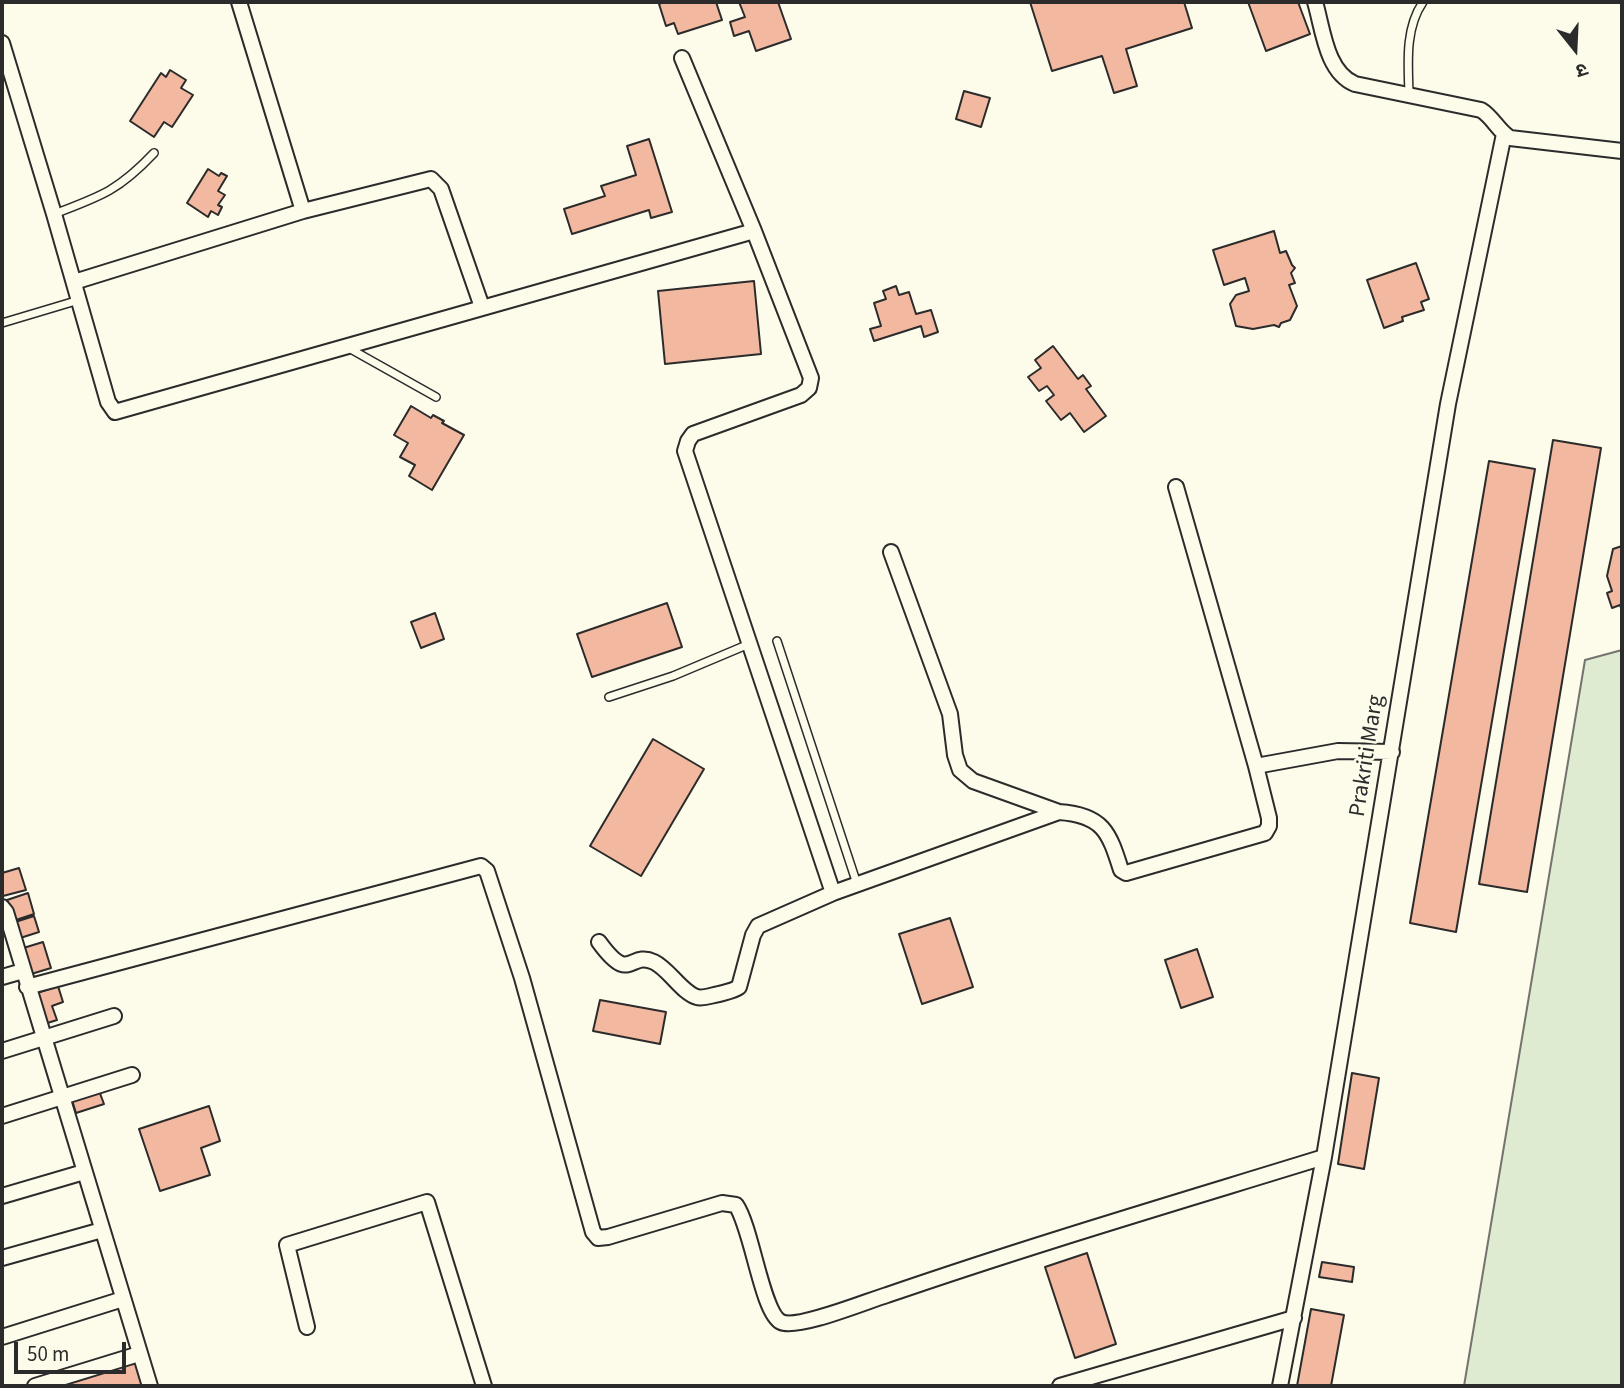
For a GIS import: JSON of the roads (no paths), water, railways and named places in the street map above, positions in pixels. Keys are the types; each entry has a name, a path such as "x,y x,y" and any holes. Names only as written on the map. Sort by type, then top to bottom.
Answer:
{"street":[{"path":"239,2 303,211"},
{"path":"1315,2 1333,62 1345,79 1355,84 1481,110 1504,134 1517,139 1622,151"},
{"path":"2,43 108,402 115,412 754,231"},
{"path":"682,58 811,378 811,384 801,395 693,435 688,440 685,451 833,893"},
{"name":"Prakriti Marg","path":"1280,1386 1324,1157 1448,404 1504,134"},
{"path":"74,282 303,211 423,180 435,181 441,189 482,307"},
{"path":"891,552 950,714 955,755 960,770 973,781 1059,812 1090,818 1107,832 1121,870 1126,873 1265,833 1269,826 1256,766 1176,487"},
{"path":"1256,766 1338,751 1392,752"},
{"path":"599,942 614,962 623,965 652,961 663,967 697,997 740,987 753,935 758,926 856,884 1059,812"},
{"path":"27,987 481,866 487,871 522,978 593,1232 598,1238 608,1237 722,1203 736,1205 753,1247 772,1314 782,1323 793,1325 1324,1157"},
{"path":"2,906 150,1386"},
{"path":"2,977 23,971"},
{"path":"2,1051 114,1016"},
{"path":"2,1116 132,1075"},
{"path":"2,1196 84,1172"},
{"path":"307,1326 287,1245 427,1202 484,1386"},
{"path":"2,1258 102,1230"},
{"path":"2,1337 124,1299"},
{"path":"1060,1386 1294,1318"},
{"path":"35,1386 139,1354"}],"lane":[{"path":"1409,93 1410,33 1423,2"},
{"path":"54,214 98,198 118,187 154,153"},
{"path":"2,323 79,300"},
{"path":"347,346 436,397"},
{"path":"777,640 856,884"},
{"path":"609,697 673,676 749,644"}]}
